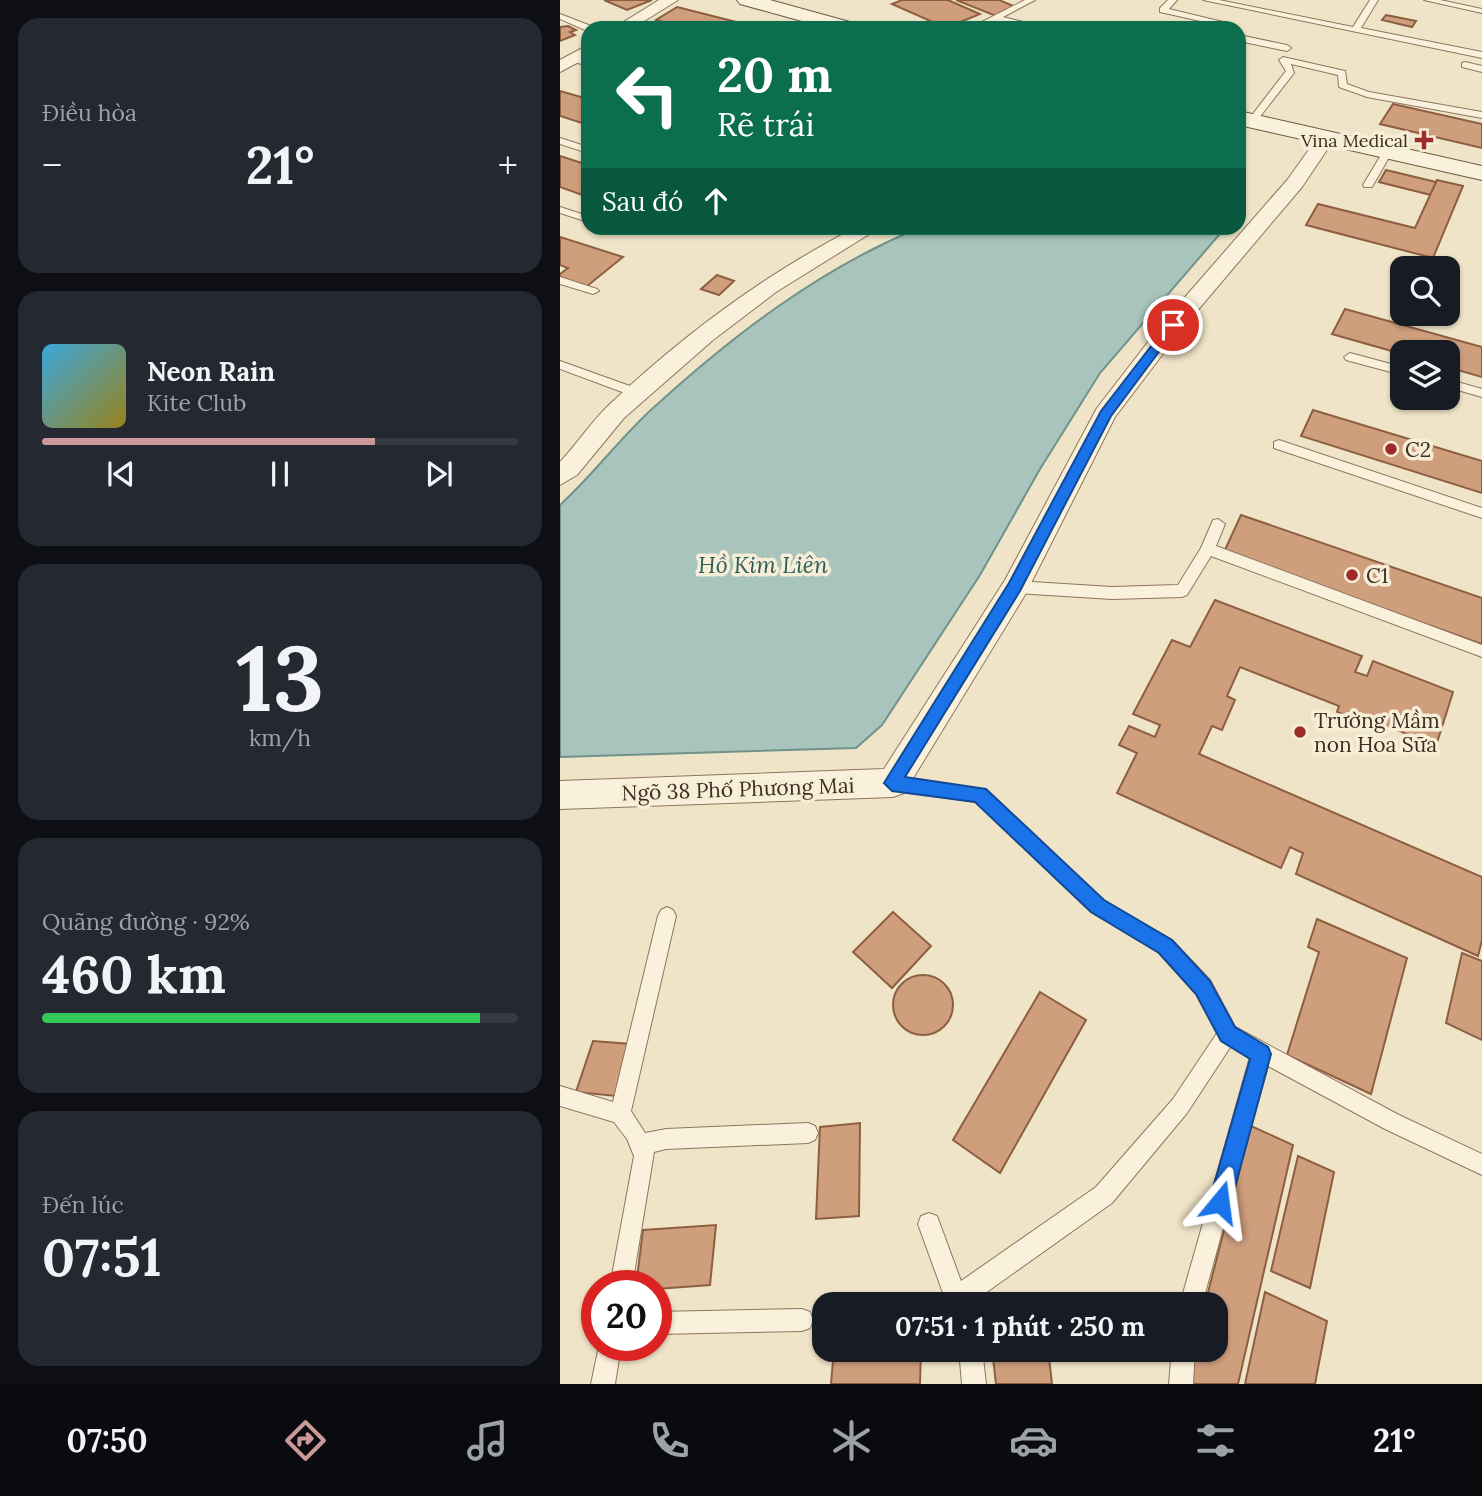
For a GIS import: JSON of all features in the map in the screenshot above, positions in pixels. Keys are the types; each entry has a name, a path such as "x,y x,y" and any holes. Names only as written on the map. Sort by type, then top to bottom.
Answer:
{"street":[{"path":"634,21 670,0"},
{"path":"747,0 824,21"},
{"path":"1246,119 1482,173"},
{"path":"892,783 1015,587 1105,414 1173,325 1295,183 1326,138"},
{"path":"561,473 607,421 637,393 737,311 854,235"},
{"name":"Ngõ 38 Phố Phương Mai","path":"561,799 892,783"}],"lane":[{"path":"988,21 1031,0"},
{"path":"1173,0 1163,10 1214,21"},
{"path":"1207,0 1292,34"},
{"path":"1356,29 1374,0"},
{"path":"1428,0 1482,11"},
{"path":"560,16 581,25"},
{"path":"994,18 1009,21"},
{"path":"1246,37 1356,29 1482,55"},
{"path":"1283,60 1292,34"},
{"path":"1283,60 1342,73 1342,85 1367,94 1482,115"},
{"path":"1246,118 1292,71 1283,60"},
{"path":"1465,65 1482,69"},
{"path":"560,141 581,148"},
{"path":"1368,185 1387,152"},
{"path":"560,210 581,217"},
{"path":"560,292 565,282 593,291"},
{"path":"1350,357 1390,368"},
{"path":"560,365 637,393"},
{"path":"1460,387 1482,393"},
{"path":"1279,445 1482,513"},
{"path":"1015,587 1112,593 1182,591 1208,549 1219,524"},
{"path":"1208,549 1482,651"},
{"path":"892,783 979,794 1097,906 1165,946 1203,987 1228,1034 1261,1054 1482,1165"},
{"path":"620,1114 667,916"},
{"path":"970,1292 1104,1195 1180,1106 1228,1034"},
{"path":"1194,1292 1261,1054"},
{"path":"560,1096 620,1114 645,1155 624,1270"},
{"path":"640,1145 666,1139 808,1133"},
{"path":"929,1224 955,1292"},
{"path":"672,1323 802,1320"},
{"path":"603,1384 607,1361"},
{"path":"972,1362 974,1384"},
{"path":"1181,1384 1183,1362"}],"water":[{"name":"Hồ Kim Liên","path":"904,235 1219,235 1100,373 1040,469 980,575 882,725 856,748 560,757 560,505 652,409 745,330 812,284"}],"building":[{"path":"604,0 652,0 627,10"},
{"path":"902,0 948,0 980,14 963,21 930,21 892,4"},
{"path":"956,0 999,0 1016,7 996,16"},
{"path":"677,7 732,21 660,21 656,20"},
{"path":"1386,15 1416,21 1412,27 1382,20"},
{"path":"568,26 576,30 570,32 575,35 560,41 560,27"},
{"path":"560,91 581,97 581,123 560,116"},
{"path":"1393,104 1482,124 1482,148 1380,124"},
{"path":"560,156 581,163 581,194 560,187"},
{"path":"1386,170 1436,182 1431,195 1379,182"},
{"path":"1437,180 1463,186 1434,256 1306,225 1318,204 1415,228"},
{"path":"560,237 623,257 586,287 560,279 560,274 568,268 560,265"},
{"path":"717,275 734,281 719,295 701,289"},
{"path":"1345,309 1390,321 1390,326 1406,326 1457,340 1390,340 1390,351 1332,334"},
{"path":"1460,341 1482,347 1482,377 1460,371"},
{"name":"C2","path":"1313,410 1482,461 1482,493 1301,436"},
{"name":"C1","path":"1241,515 1482,598 1482,644 1224,552"},
{"path":"1215,600 1362,656 1355,672 1367,676 1373,661 1453,692 1436,746 1358,714 1356,719 1337,712 1339,706 1240,667 1227,696 1235,700 1222,730 1212,726 1199,754 1482,877 1482,940 1478,956 1296,874 1303,853 1290,847 1281,868 1117,793 1137,753 1119,745 1129,726 1155,737 1160,725 1133,714 1172,640 1190,647"},
{"path":"893,912 931,946 892,988 853,952"},
{"path":"1317,919 1407,958 1371,1094 1287,1055 1319,952 1308,947"},
{"path":"1462,953 1482,961 1482,1040 1446,1023"},
{"path":"923,975 944,984 953,1005 944,1026 923,1035 902,1026 893,1005 902,984"},
{"path":"1040,992 1086,1020 1000,1173 953,1140"},
{"path":"593,1041 631,1044 616,1096 576,1092"},
{"path":"860,1123 859,1216 816,1219 820,1127"},
{"path":"1251,1126 1293,1145 1238,1384 1186,1384 1191,1362 1228,1362 1228,1292 1208,1292"},
{"path":"1298,1156 1334,1172 1310,1288 1271,1271"},
{"path":"716,1225 710,1285 672,1288 672,1270 638,1270 643,1230"},
{"path":"1265,1292 1327,1321 1315,1384 1245,1384"},
{"path":"833,1362 921,1362 920,1384 831,1384"},
{"path":"993,1362 1049,1362 1052,1384 996,1384"}],"place":[{"name":"Vina Medical","path":"1424,140"},
{"name":"C2","path":"1391,449"},
{"name":"C1","path":"1352,575"},
{"name":"Trường Mầm non Hoa Sữa","path":"1300,732"}],"route":[{"path":"1173,325 1105,414 1015,587 892,783 979,794 1097,906 1165,946 1203,987 1228,1034 1261,1054 1220,1202"}]}
